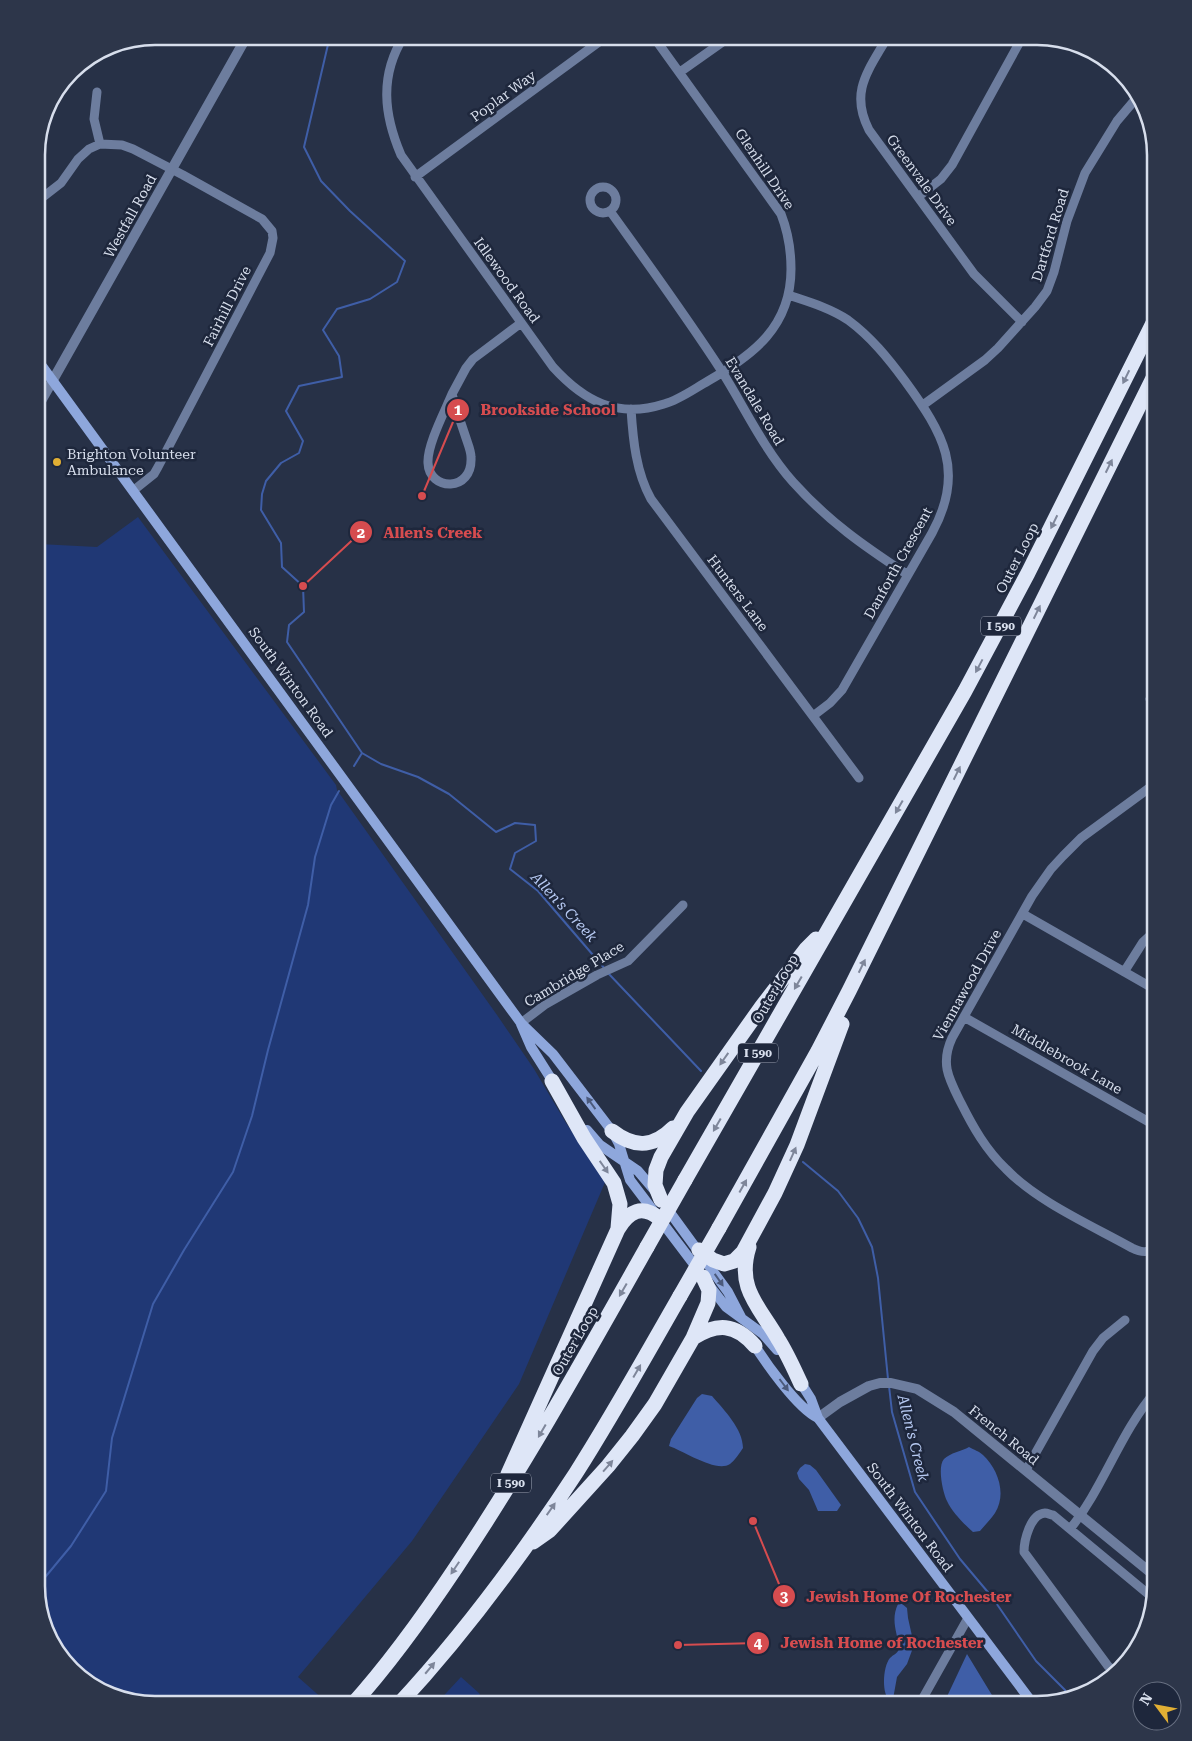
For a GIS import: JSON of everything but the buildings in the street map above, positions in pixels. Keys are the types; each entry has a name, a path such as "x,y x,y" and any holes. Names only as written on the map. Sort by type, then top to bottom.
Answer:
{"highway":[{"name":"Outer Loop","path":"359,1696 424,1614 494,1511 538,1438 952,714 1003,621 1147,335"},
{"name":"I 590","path":"406,1696 464,1628 524,1549 576,1472 628,1387 719,1228 850,991 1147,390"},
{"path":"661,1200 654,1183 657,1165 687,1112 740,1035 784,976 806,949 830,926"},
{"path":"699,1250 719,1263 729,1263 740,1255 782,1179 803,1132 845,1017 850,991"},
{"path":"552,1081 584,1138 614,1183 620,1204 618,1229"},
{"path":"612,1131 628,1141 649,1143 659,1140 669,1132 687,1112"},
{"path":"494,1511 515,1457 618,1229 625,1218 637,1211 648,1212 660,1219"},
{"path":"755,1229 745,1259 747,1288 755,1305 781,1343 802,1384"},
{"path":"524,1549 550,1530 620,1451 655,1404 693,1338 709,1300 709,1290 703,1277"},
{"path":"693,1338 710,1329 725,1328 740,1333 755,1346"}],"main road":[{"name":"South Winton Road","path":"45,370 521,1023 553,1054 612,1131 619,1144 630,1180 724,1305 767,1336 802,1384 814,1405 818,1418 1027,1696"},
{"name":"South Winton Road","path":"521,1023 531,1048 594,1140 624,1160 642,1175 699,1250 729,1294 755,1346 796,1400 806,1411 818,1418"}],"street":[{"name":"Westfall Road","path":"45,395 242,45"},
{"name":"Idlewood Road","path":"400,45 390,68 386,110 392,135 400,156 553,367 576,390 602,404 631,409 653,407 671,402 722,373"},
{"name":"Poplar Way","path":"416,178 595,45"},
{"name":"Glenhill Drive","path":"659,45 781,214 786,227 791,256 791,274 788,295 780,318 756,349 722,373"},
{"path":"680,72 718,45"},
{"name":"Greenvale Drive","path":"883,45 864,81 860,99 861,113 869,130 974,274 1022,322"},
{"path":"918,197 941,179 952,165 1015,45"},
{"path":"45,195 61,183 83,154 100,144 94,120 97,92"},
{"name":"Dartford Road","path":"923,405 985,360 1008,338 1041,300 1051,282 1066,221 1085,173 1117,121 1133,102"},
{"name":"Fairhill Drive","path":"100,144 128,147 172,169 262,218 270,228 273,238 270,253 158,468 154,474 134,490"},
{"name":"Evandale Road","path":"610,211 685,315 761,439 793,482 835,524 858,542 908,575"},
{"name":"Danforth Crescent","path":"788,295 830,310 859,328 885,355 923,405 941,437 947,455 949,474 947,492 938,522 842,690 830,703 813,716"},
{"path":"452,394 471,456 470,471 463,481 452,484 443,483 432,476 428,465 428,453 452,394 473,359 521,323"},
{"name":"Hunters Lane","path":"631,409 636,456 643,482 651,499 859,778"},
{"name":"Viennawood Drive","path":"1147,790 1081,838 1062,856 1042,882 964,1017 947,1050 945,1060 951,1082 972,1124 992,1153 1014,1177 1048,1201 1132,1248 1147,1252"},
{"name":"Cambridge Place","path":"521,1023 546,1004 597,975 628,961 683,905"},
{"path":"1022,914 1147,985"},
{"path":"1124,972 1142,942 1147,938"},
{"name":"Middlebrook Lane","path":"964,1017 1147,1121"},
{"path":"1026,1470 1093,1351 1103,1338 1124,1320"},
{"name":"French Road","path":"818,1418 855,1393 874,1385 891,1383 917,1388 954,1412 1147,1568"},
{"path":"1070,1529 1082,1515 1130,1428 1147,1404"},
{"path":"1110,1668 1024,1552 1029,1528 1038,1516 1045,1513 1053,1516 1147,1590"},
{"path":"923,1696 968,1618"}],"shaded area":[{"path":"138,517 336,785 337,790 534,1069 566,1123 606,1180 519,1384 412,1541 298,1677 319,1696 148,1696 113,1688 88,1673 68,1653 53,1628 46,1600 45,544 97,547"},
{"path":"702,1394 712,1396 732,1420 740,1434 743,1448 730,1464 717,1466 709,1464 669,1446 671,1439 697,1398"},
{"path":"969,1447 981,1454 993,1467 997,1474 1000,1490 999,1506 995,1513 980,1531 973,1532 949,1505 941,1480 941,1468 944,1459"},
{"path":"805,1464 810,1465 816,1470 841,1505 837,1511 818,1511 809,1490 799,1479 797,1473"},
{"path":"901,1603 907,1608 914,1645 907,1664 897,1677 894,1696 887,1696 884,1686 886,1667 890,1658 899,1649 895,1627 898,1604"},
{"path":"967,1654 993,1696 947,1696"},
{"path":"461,1677 480,1694 478,1696 443,1696"}],"waterway":[{"name":"Allen's Creek","path":"328,45 304,147 321,181 350,211 405,261 397,282 370,299 337,309 323,330 339,356 342,377 299,386 286,411 303,441 299,453 281,463 266,481 262,494 261,510 281,543 282,567 303,586 304,612 289,625 287,642 362,753 381,764 418,777 449,794 496,832 515,823 535,825 536,841 515,853 510,869 538,891 605,969"},
{"path":"354,766 362,753"},
{"path":"45,1577 71,1546 106,1491 112,1438 153,1304 233,1172 252,1116 308,905 315,857 331,805 339,791"},
{"name":"Allen's Creek","path":"608,973 701,1071"},
{"name":"Allen's Creek","path":"803,1162 838,1191 858,1218 872,1247 878,1278 888,1379"},
{"name":"Allen's Creek","path":"889,1386 892,1412 915,1492 960,1559 992,1597 1036,1661 1066,1692"}],"place":[{"name":"Brighton Volunteer Ambulance","path":"57,462"},
{"name":"Brookside School","path":"422,496"},
{"name":"Allen's Creek","path":"303,586"},
{"name":"Jewish Home Of Rochester","path":"753,1521"},
{"name":"Jewish Home of Rochester","path":"678,1645"}]}
